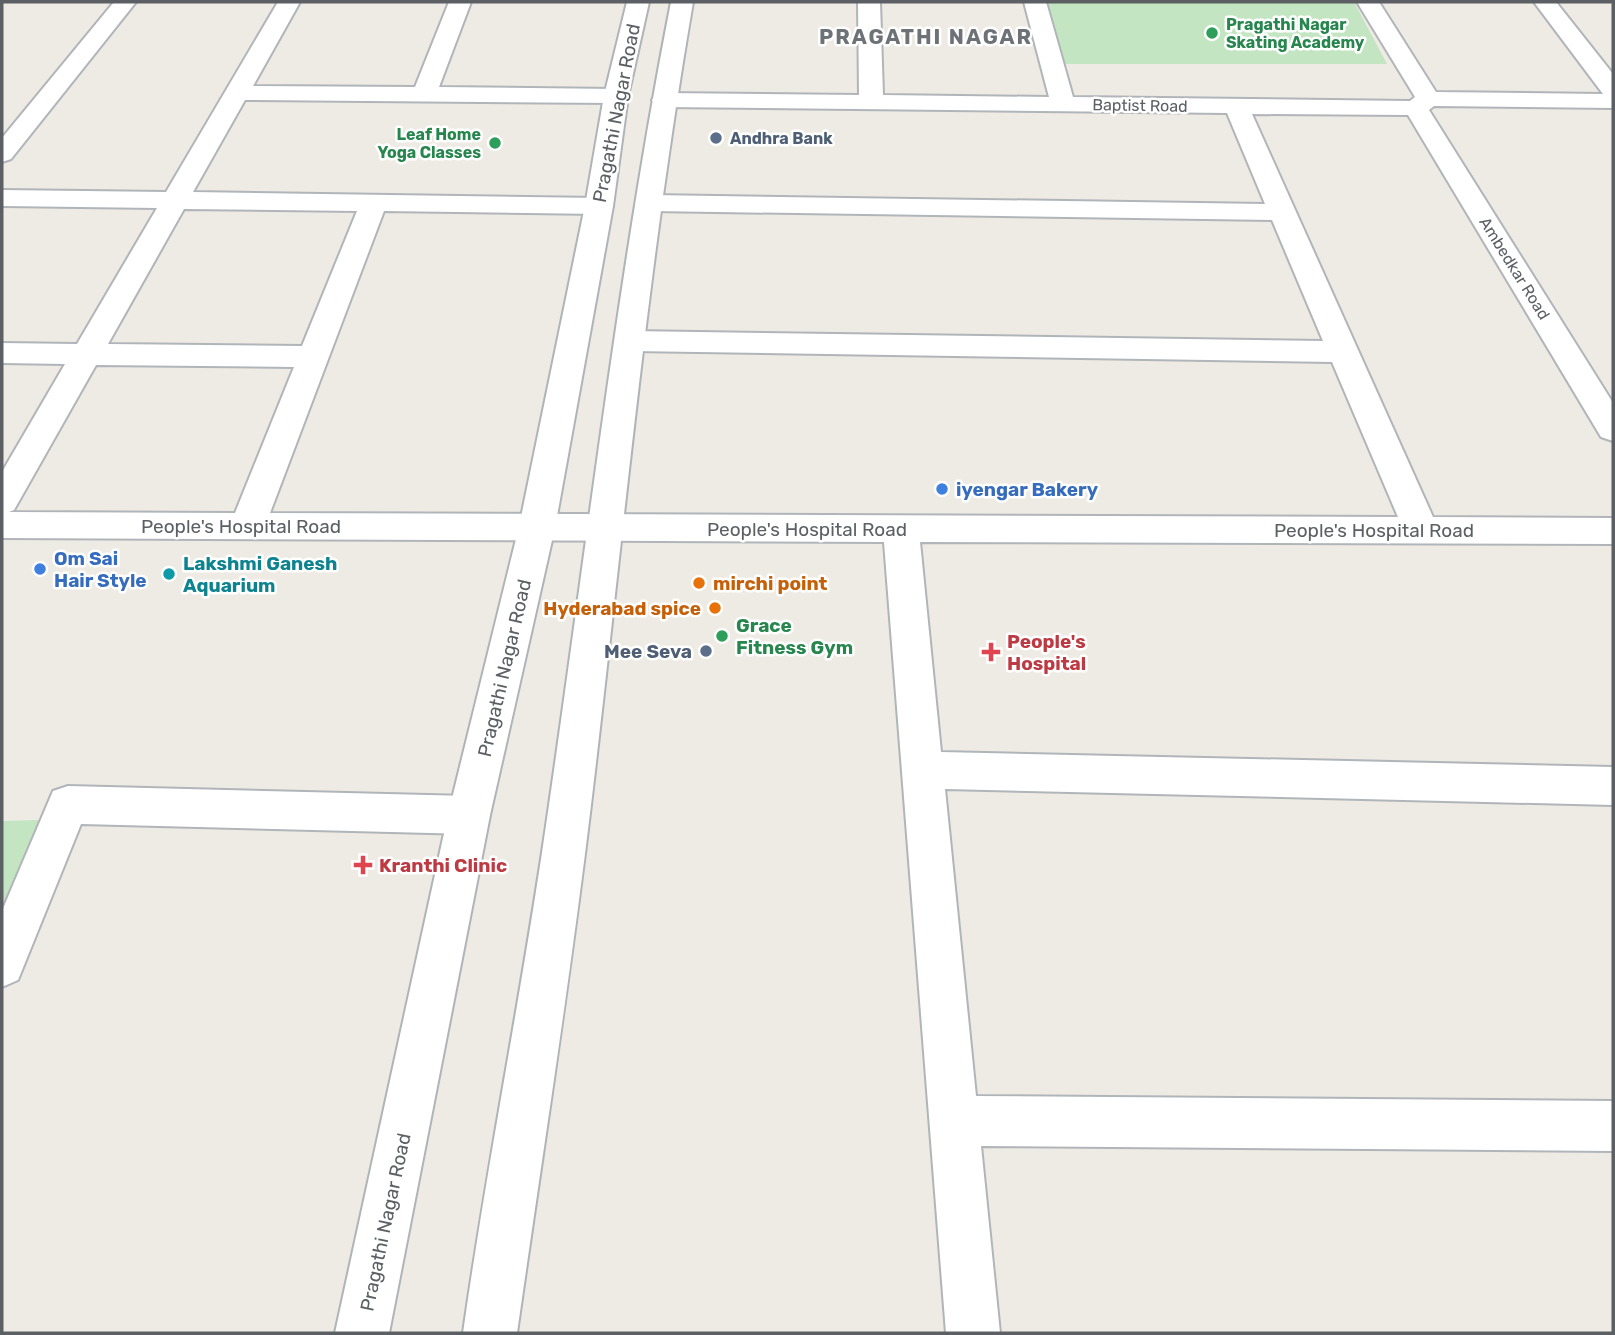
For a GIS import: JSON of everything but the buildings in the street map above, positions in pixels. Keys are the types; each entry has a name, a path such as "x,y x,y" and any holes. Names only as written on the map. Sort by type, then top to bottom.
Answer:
{"street":[{"path":"2,154 125,2"},
{"path":"2,501 289,2"},
{"path":"424,94 460,2"},
{"name":"Pragathi Nagar Road","path":"362,1333 469,815 537,527 599,206 616,96 638,2"},
{"path":"490,1333 570,807 603,529 651,203 663,100 682,2"},
{"path":"869,2 871,102"},
{"path":"1035,2 1063,104"},
{"name":"Ambedkar Road","path":"1368,2 1422,103 1613,429"},
{"path":"1545,2 1590,43 1613,90"},
{"path":"236,93 616,96"},
{"name":"Baptist Road","path":"663,100 1236,106 1613,101"},
{"path":"1236,106 1421,530"},
{"path":"2,198 599,206"},
{"path":"247,526 374,203"},
{"path":"651,203 1282,212"},
{"path":"631,341 1343,352"},
{"path":"2,353 312,357"},
{"name":"People's Hospital Road","path":"2,525 1613,531"},
{"path":"901,529 973,1333"},
{"path":"923,770 1613,786"},
{"path":"2,964 68,805 469,815"},
{"path":"954,1121 1613,1126"}],"green space":[{"name":"Pragathi Nagar Skating Academy","path":"1044,2 1354,2 1387,64 1063,64"},
{"path":"39,820 2,907 2,821"}],"place":[{"name":"Pragathi Nagar Skating Academy","path":"1212,33"},
{"name":"Andhra Bank","path":"716,138"},
{"name":"Leaf Home Yoga Classes","path":"495,143"},
{"name":"iyengar Bakery","path":"942,489"},
{"name":"Om Sai Hair Style","path":"40,569"},
{"name":"Lakshmi Ganesh Aquarium","path":"169,574"},
{"name":"mirchi point","path":"699,583"},
{"name":"Hyderabad spice","path":"715,608"},
{"name":"Grace Fitness Gym","path":"722,636"},
{"name":"Mee Seva","path":"706,651"},
{"name":"People's Hospital","path":"991,652"},
{"name":"Kranthi Clinic","path":"363,865"}],"district":[{"name":"PRAGATHI NAGAR","path":"926,37"}]}
